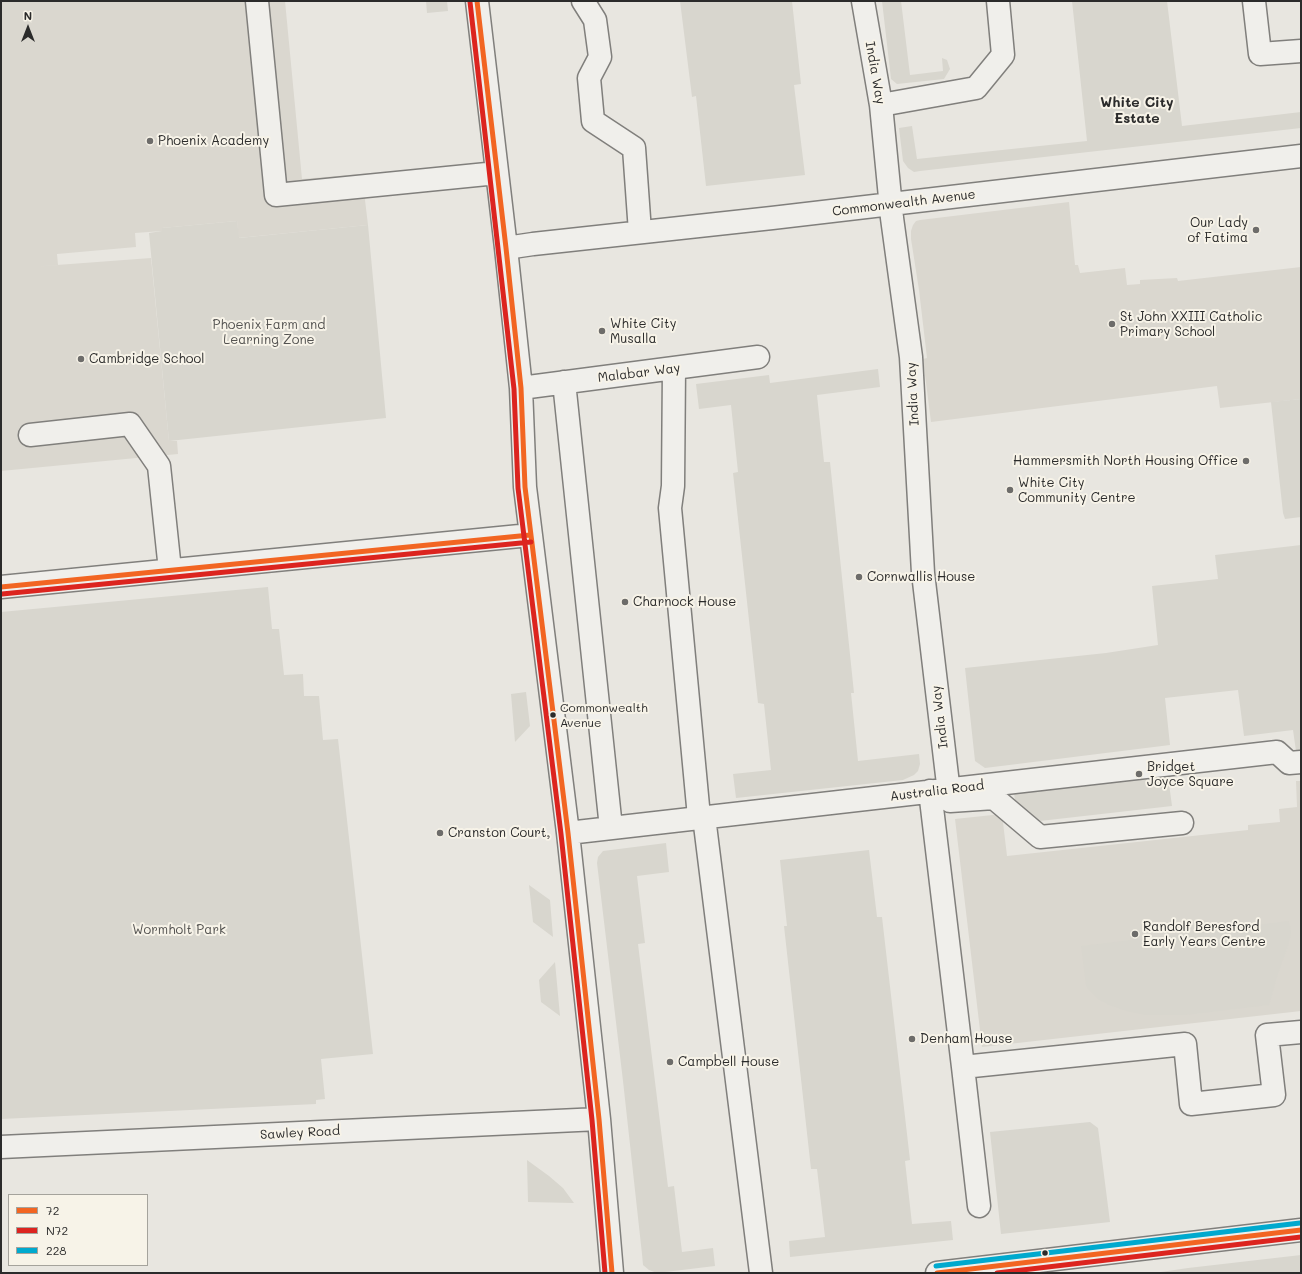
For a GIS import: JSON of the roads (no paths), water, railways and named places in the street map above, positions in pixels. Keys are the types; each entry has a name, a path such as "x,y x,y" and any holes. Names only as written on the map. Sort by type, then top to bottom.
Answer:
{"street":[{"path":"257,1 276,195 497,173"},
{"path":"477,1 521,388 525,487 530,535 568,833 599,1119 612,1273"},
{"path":"583,1 595,20 600,57 589,78 593,121 634,148 640,232"},
{"name":"India Way","path":"863,1 881,105 891,204 911,357 923,573 939,790 963,1067 979,1206"},
{"path":"881,105 976,88 1003,56 998,1"},
{"path":"1254,1 1260,54 1301,51"},
{"name":"Commonwealth Avenue","path":"506,248 1301,156"},
{"name":"Malabar Way","path":"521,388 758,357"},
{"path":"674,368 673,486 670,508 702,817 761,1273"},
{"path":"564,382 611,828"},
{"path":"30,435 130,424 160,466 170,570"},
{"path":"1,587 530,535"},
{"name":"Australia Road","path":"568,833 1277,752 1289,763 1301,762"},
{"path":"939,790 950,801 994,798 1040,837 1182,823"},
{"path":"963,1067 1185,1044 1191,1104 1274,1095 1267,1035 1301,1032"},
{"name":"Sawley Road","path":"1,1147 599,1119"},
{"path":"937,1273 1301,1230"}],"place":[{"name":"Phoenix Academy","path":"150,141"},
{"name":"Our Lady of Fatima","path":"1256,230"},
{"name":"St John XXIII Catholic Primary School","path":"1112,324"},
{"name":"White City Musalla","path":"602,331"},
{"name":"Cambridge School","path":"81,359"},
{"name":"Hammersmith North Housing Office","path":"1246,461"},
{"name":"White City Community Centre","path":"1010,490"},
{"name":"Cornwallis House","path":"859,577"},
{"name":"Charnock House","path":"625,602"},
{"name":"Commonwealth Avenue","path":"553,715"},
{"name":"Bridget Joyce Square","path":"1139,774"},
{"name":"Cranston Court,","path":"440,833"},
{"name":"Randolf Beresford Early Years Centre","path":"1135,934"},
{"name":"Denham House","path":"912,1039"},
{"name":"Campbell House","path":"670,1062"}],"district":[{"name":"White City Estate","path":"1137,112"}],"park label":[{"name":"Phoenix Farm and Learning Zone","path":"269,332"},
{"name":"Wormholt Park","path":"179,930"}]}
